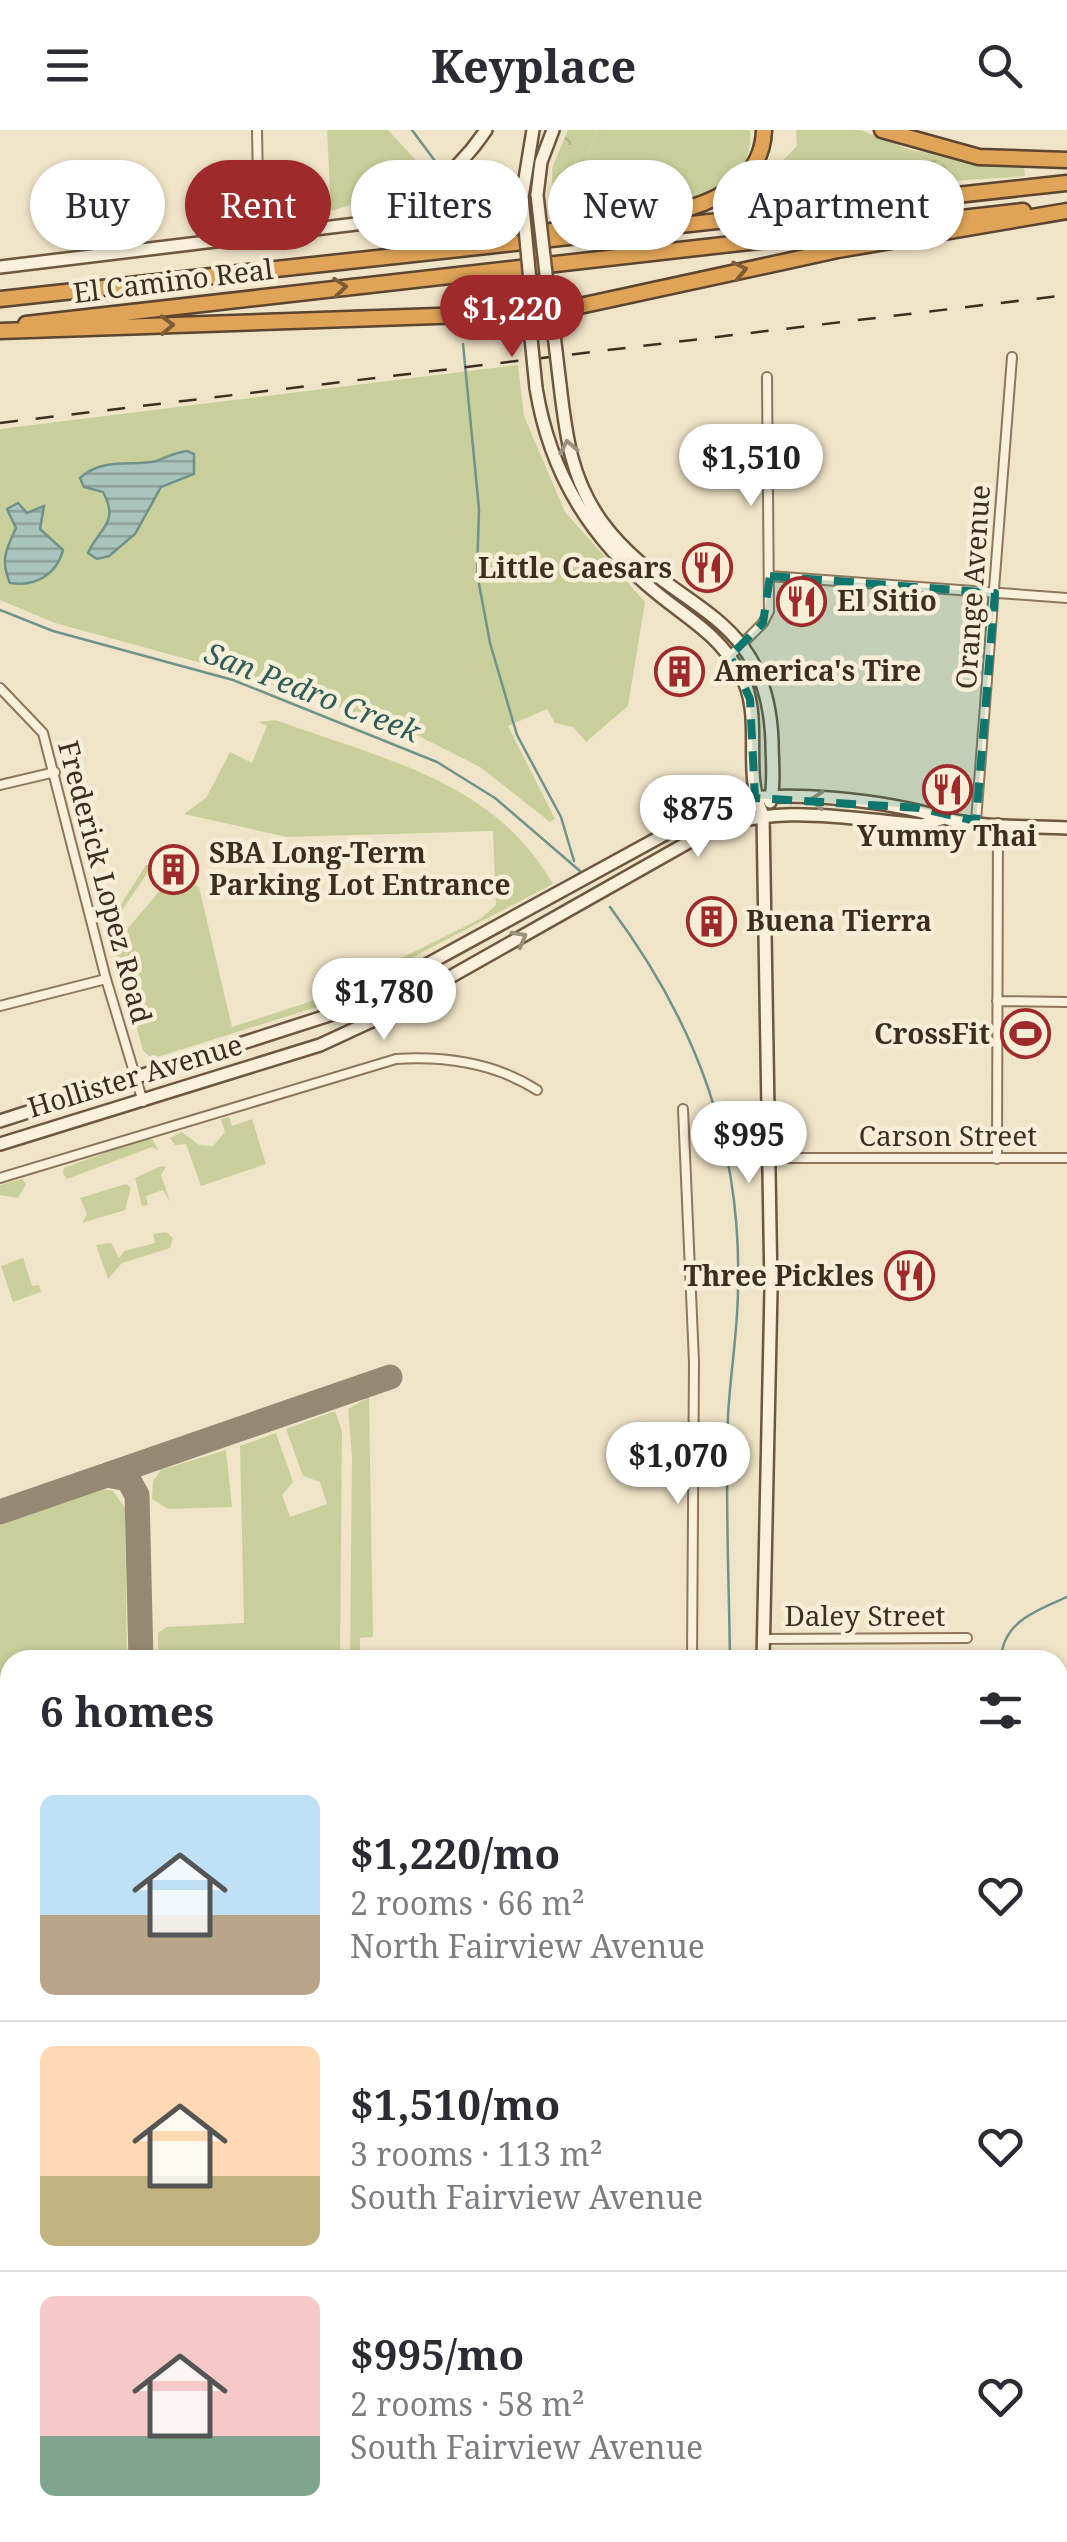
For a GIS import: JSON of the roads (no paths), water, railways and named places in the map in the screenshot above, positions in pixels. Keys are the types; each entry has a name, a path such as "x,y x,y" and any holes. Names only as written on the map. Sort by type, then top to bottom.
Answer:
{"highway":[{"path":"528,235 703,205 724,197 746,180 760,159 761,130"},
{"path":"882,130 979,157 1067,160"},
{"path":"891,130 910,139"},
{"name":"El Camino Real","path":"528,243 1067,183"},
{"path":"0,328 552,313 838,250 1067,209"},
{"name":"El Camino Real","path":"0,328 1067,209"},
{"name":"El Camino Real","path":"0,299 467,250"}],"main road":[{"path":"331,228 383,215 440,182 486,130"},
{"path":"533,130 522,197 536,388 553,457 587,521 630,570 702,624 730,656 750,699 755,798 763,814 770,1158 771,1397 763,1650"},
{"path":"554,130 541,162 538,195 570,458 597,516 640,563 711,613 743,646 764,683 772,733 772,798 763,814"},
{"path":"0,267 185,245"},
{"name":"Hollister Avenue","path":"0,1122 342,1010 722,803 772,798 919,808 944,818 1067,828"},
{"name":"Hollister Avenue","path":"0,1144 320,1045 623,882 703,834 763,814 922,825 944,818"}],"street":[{"path":"257,130 258,160"},
{"name":"Orange Avenue","path":"976,821 1012,357"},
{"path":"730,656 743,646 769,611 768,376"},
{"path":"770,576 1067,598"},
{"name":"Frederick Lopez Road","path":"0,688 42,733 106,980 143,1102"},
{"path":"0,784 54,772"},
{"path":"997,1158 998,823"},
{"path":"0,1006 106,980"},
{"path":"996,1001 1067,1002"},
{"path":"0,1178 356,1069 420,1058 493,1068 538,1090"},
{"path":"683,1109 694,1362 692,1650"},
{"name":"Carson Street","path":"770,1158 1067,1158"},
{"name":"Daley Street","path":"763,1639 966,1638"}],"water":[{"path":"187,451 194,454 194,474 161,487 135,534 109,556 97,559 88,553 106,525 109,511 103,492 84,487 80,478 99,467 147,463"},
{"path":"18,503 27,513 44,506 40,529 63,550 50,572 36,581 19,584 10,583 5,561 16,528 7,509"}],"waterway":[{"path":"412,130 434,160"},
{"path":"463,344 479,509 477,573 490,643 517,735 561,817 574,861"},
{"name":"San Pedro Creek","path":"0,610 53,631 233,680 437,762 495,798 580,871"},
{"name":"San Pedro Creek","path":"610,907 640,950 689,1039 722,1134 732,1183 738,1288 727,1447 730,1650"},
{"path":"1003,1650 1008,1636 1023,1619 1067,1597"}],"railway":[{"path":"0,423 1067,295"}],"place":[{"name":"Little Caesars","path":"707,568"},
{"name":"El Sitio","path":"802,601"},
{"name":"America's Tire","path":"679,671"},
{"name":"Yummy Thai","path":"947,789"},
{"name":"SBA Long-Term Parking Lot Entrance","path":"174,869"},
{"name":"Buena Tierra","path":"711,921"},
{"name":"CrossFit","path":"1025,1034"},
{"name":"Three Pickles","path":"909,1276"}]}
